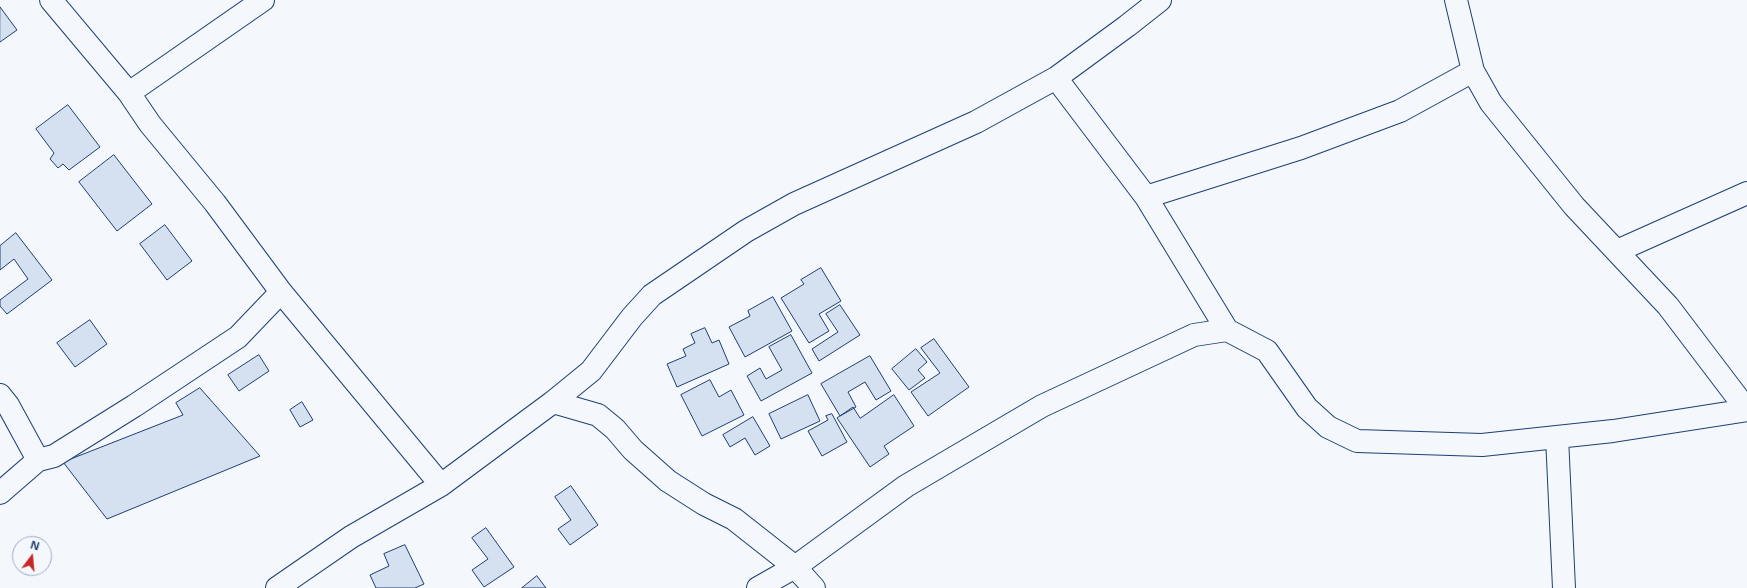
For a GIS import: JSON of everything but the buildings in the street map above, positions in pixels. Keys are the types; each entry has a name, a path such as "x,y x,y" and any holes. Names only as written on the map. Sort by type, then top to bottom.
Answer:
{"street":[{"path":"51,0 129,93 150,124 215,203 281,292 441,485"},
{"path":"129,93 263,0"},
{"path":"278,588 352,536 441,485 553,402 591,371 632,317 652,295 746,231 794,204 976,122 1056,78 1160,0"},
{"path":"1056,78 1146,196 1227,330 1267,351 1307,408 1328,427 1358,441 1482,445 1613,431 1747,410 1668,306 1574,206 1491,103 1473,71 1456,0"},
{"path":"1146,196 1301,148 1400,111 1473,71"},
{"path":"1617,251 1747,193"},
{"path":"0,493 38,460 54,456 134,406 238,337 281,292"},
{"path":"758,588 795,567 906,486 1042,406 1194,335 1227,330"},
{"path":"0,395 8,405 38,460"},
{"path":"553,402 598,415 615,428 633,450 668,481 704,504 734,519 795,567 814,588"},
{"path":"1557,437 1564,588"}]}
